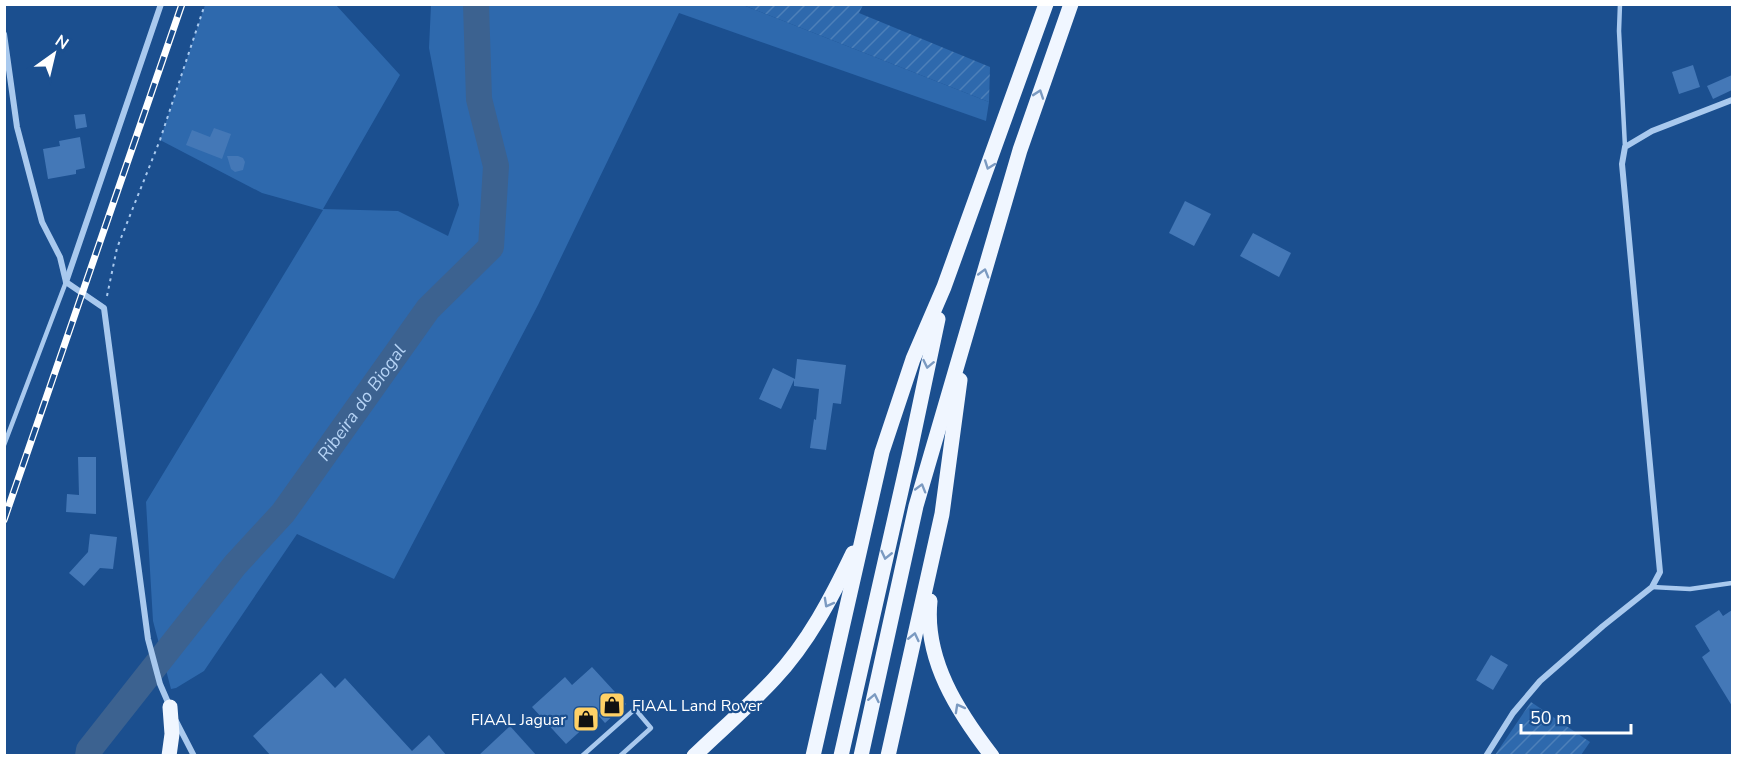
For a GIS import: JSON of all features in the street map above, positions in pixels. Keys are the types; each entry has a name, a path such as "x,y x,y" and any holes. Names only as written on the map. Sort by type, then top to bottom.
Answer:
{"main road":[{"path":"813,756 882,452 913,359 944,287 1046,4"},
{"path":"861,756 916,506 1020,150 1071,4"},
{"path":"841,756 909,456 944,287"},
{"path":"967,330 929,614 933,650 948,687 968,724 992,756"},
{"path":"694,756 776,677 800,646 841,578 856,546 868,511"},
{"path":"888,756 942,514"},
{"path":"169,756 172,734 170,707"}],"street":[{"path":"66,282 161,4"},
{"path":"4,34 17,128 42,222 60,257 66,282 104,308 148,639 160,684 194,756"},
{"path":"1486,756 1513,713 1540,681 1652,586 1660,572 1622,164 1625,147 1652,130 1732,100"}],"lane":[{"path":"1620,4 1619,31 1625,147"},
{"path":"4,446 66,282"},
{"path":"1652,586 1690,589 1732,583"},
{"path":"582,756 635,708 651,728 620,756"}],"path":[{"path":"104,308 117,248 160,140 205,4"}],"shaded area":[{"path":"205,5 336,5 400,75 323,209 398,211 448,236 459,205 429,48 431,5 743,5 989,102 986,121 679,13 538,305 394,579 297,534 204,671 171,689 153,621 146,502 323,210 262,193 160,140"},
{"path":"743,5 863,5 859,13 990,67 989,102"},
{"path":"1531,702 1590,742 1581,755 1495,755"}],"building":[{"path":"1693,65 1700,87 1679,94 1672,72"},
{"path":"1732,75 1732,90 1713,99 1707,86"},
{"path":"85,114 87,127 76,129 74,115"},
{"path":"214,128 231,134 222,159 186,145 192,130 210,137"},
{"path":"80,137 85,168 76,170 76,174 48,179 43,149 60,146 59,141"},
{"path":"227,156 243,158 245,162 243,170 235,172 231,169"},
{"path":"1185,201 1211,214 1194,246 1169,233"},
{"path":"1253,233 1291,253 1279,277 1240,256"},
{"path":"797,359 846,365 841,404 833,403 826,450 810,448 819,389 794,386 794,380 781,409 759,399 773,368 795,379"},
{"path":"78,457 96,457 96,514 66,512 67,494 79,495"},
{"path":"90,534 117,537 113,569 100,568 84,586 69,573 88,552"},
{"path":"1719,610 1723,616 1732,610 1732,706 1702,657 1710,651 1695,626"},
{"path":"1491,655 1508,665 1493,690 1476,680"},
{"path":"592,667 626,704 605,723 598,715 566,744 532,707 565,677 572,685"},
{"path":"321,673 335,688 345,678 412,751 429,735 447,756 271,756 253,736"},
{"path":"510,726 537,756 478,756"}],"waterway":[{"name":"Ribeira do Biogal","path":"88,756 89,750 235,565 283,513 428,309 491,247 496,166 479,99 476,4"}],"railway":[{"path":"4,520 182,4"}],"place":[{"name":"FIAAL Land Rover","path":"612,705"},
{"name":"FIAAL Jaguar","path":"586,719"}]}
